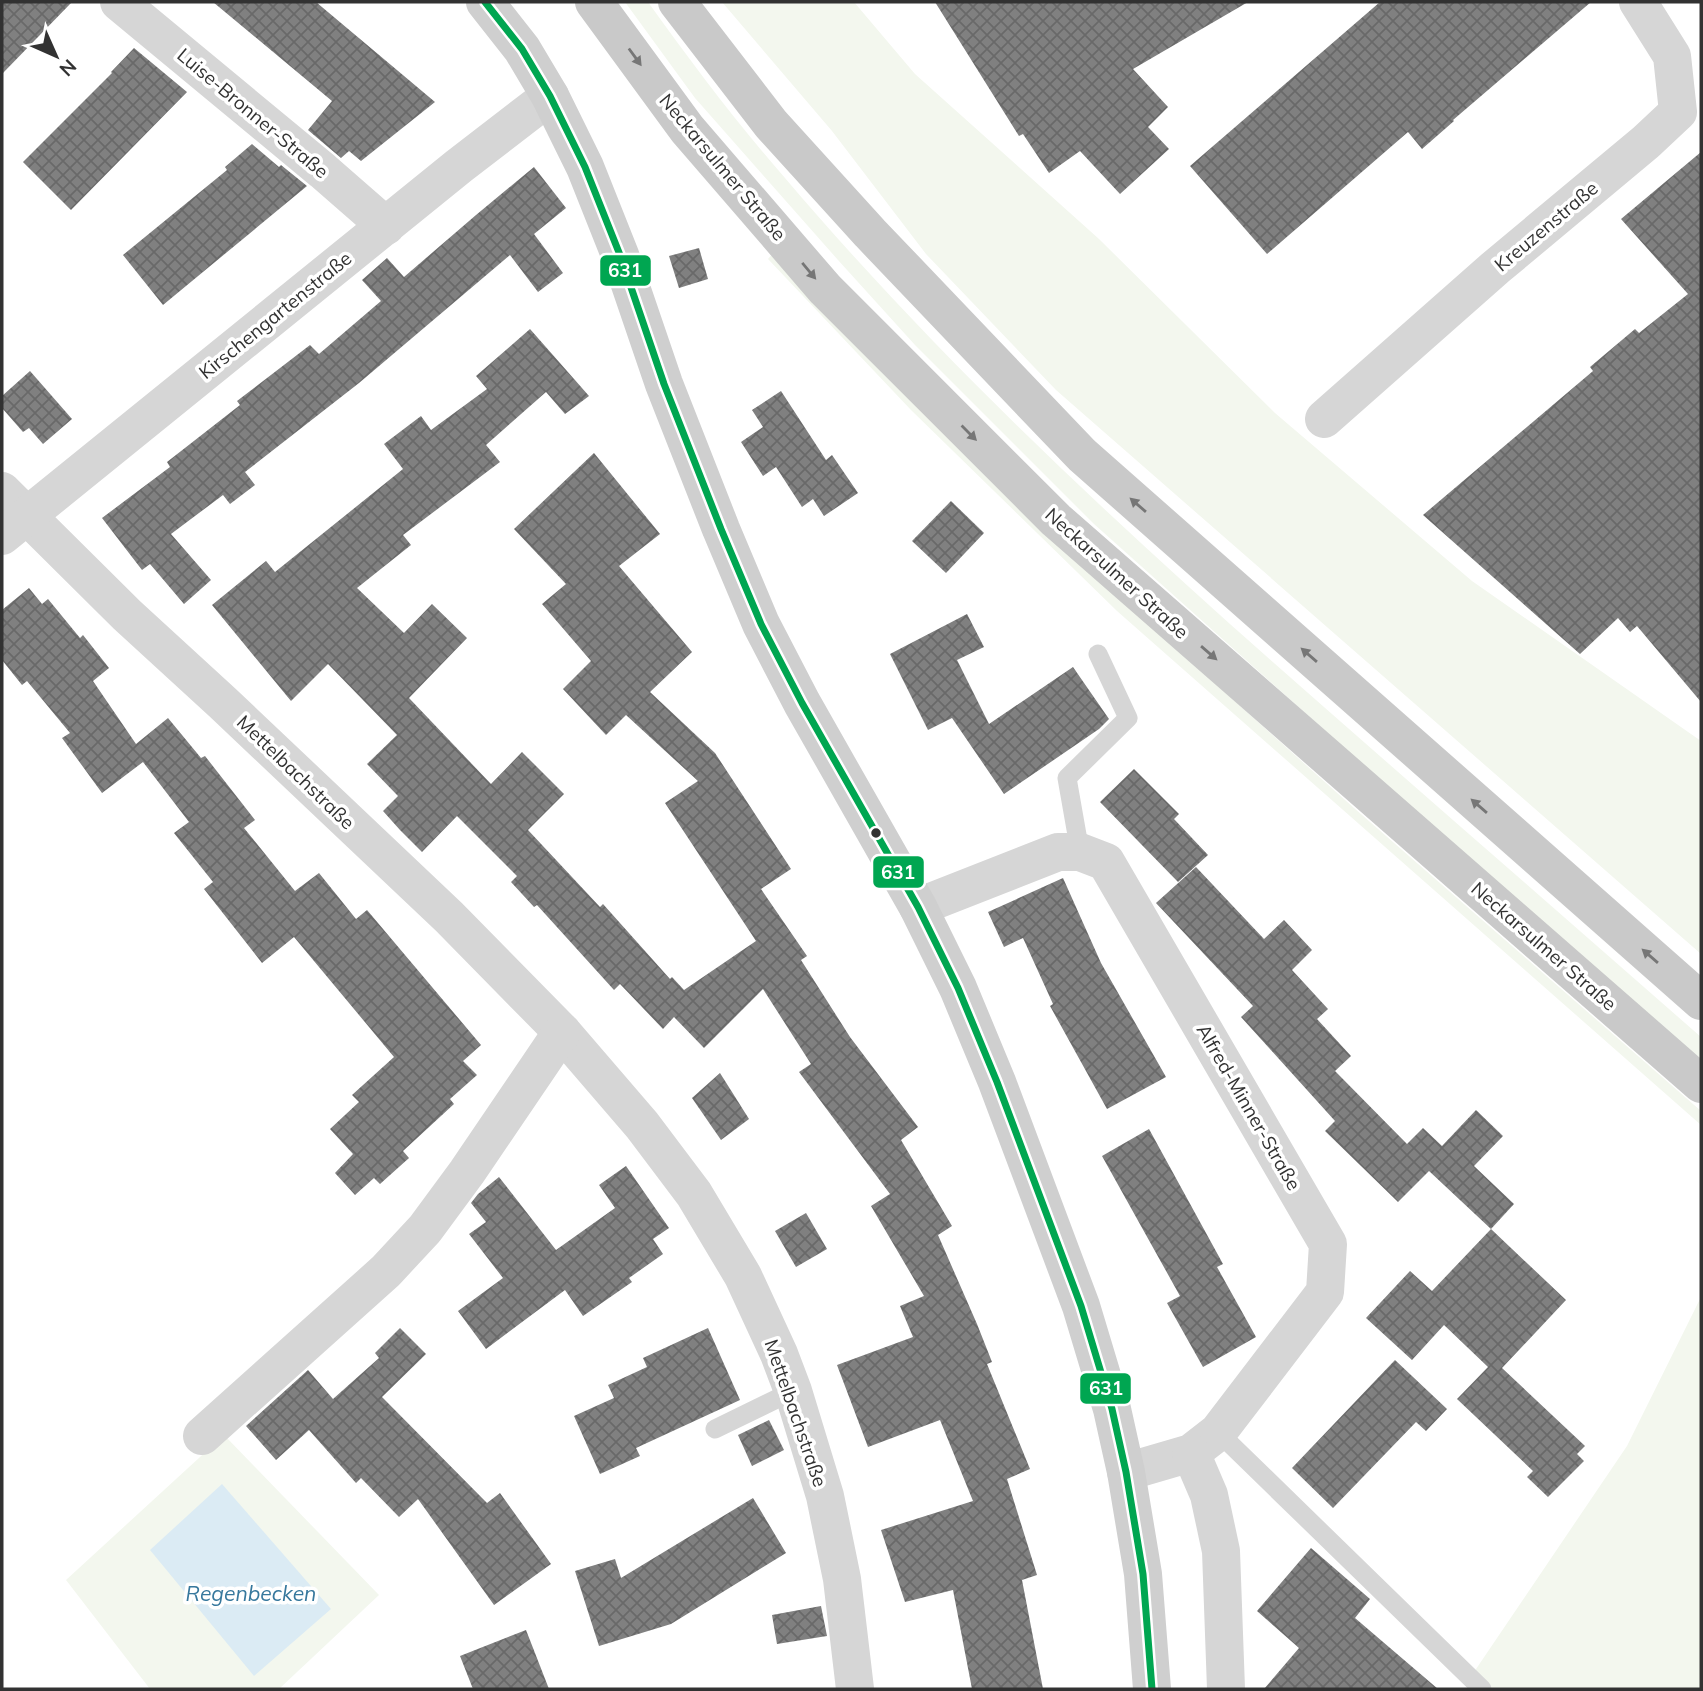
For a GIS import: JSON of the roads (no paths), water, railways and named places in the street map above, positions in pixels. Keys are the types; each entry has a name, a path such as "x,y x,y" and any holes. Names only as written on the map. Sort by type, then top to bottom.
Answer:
{"main road":[{"path":"485,2 522,49 550,96 585,167 620,254 664,384 757,616 802,703 918,907 958,988 997,1082 1042,1201 1112,1409 1126,1472 1143,1574 1152,1689"},
{"name":"Neckarsulmer Straße","path":"594,2 687,129 825,289 1056,520 1701,1084"},
{"path":"677,2 771,124 870,233 1082,455 1701,1001"}],"street":[{"name":"Luise-Bronner-Straße","path":"119,2 386,226"},
{"name":"Kreuzenstraße","path":"1324,419 1678,112 1672,56 1639,2"},
{"name":"Kirschengartenstraße","path":"10,514 386,226 550,96"},
{"name":"Mettelbachstraße","path":"10,514 127,615 223,703 449,917 562,1032 642,1125 694,1194 743,1276 793,1391 825,1496 842,1580 855,1689"},
{"path":"918,907 1058,852 1080,852"},
{"name":"Alfred-Minner-Straße","path":"1080,852 1107,862 1328,1244 1325,1293 1205,1442"},
{"path":"202,1436 386,1271 425,1229 562,1032"},
{"path":"1126,1472 1205,1442 1209,1495 1221,1551 1226,1689"}],"lane":[{"path":"1080,852 1067,778 1128,718 1098,654"},
{"path":"715,1429 793,1391"},
{"path":"1205,1442 1482,1689"}],"water":[{"name":"Regenbecken","path":"222,1484 331,1609 254,1676 150,1550"}]}
